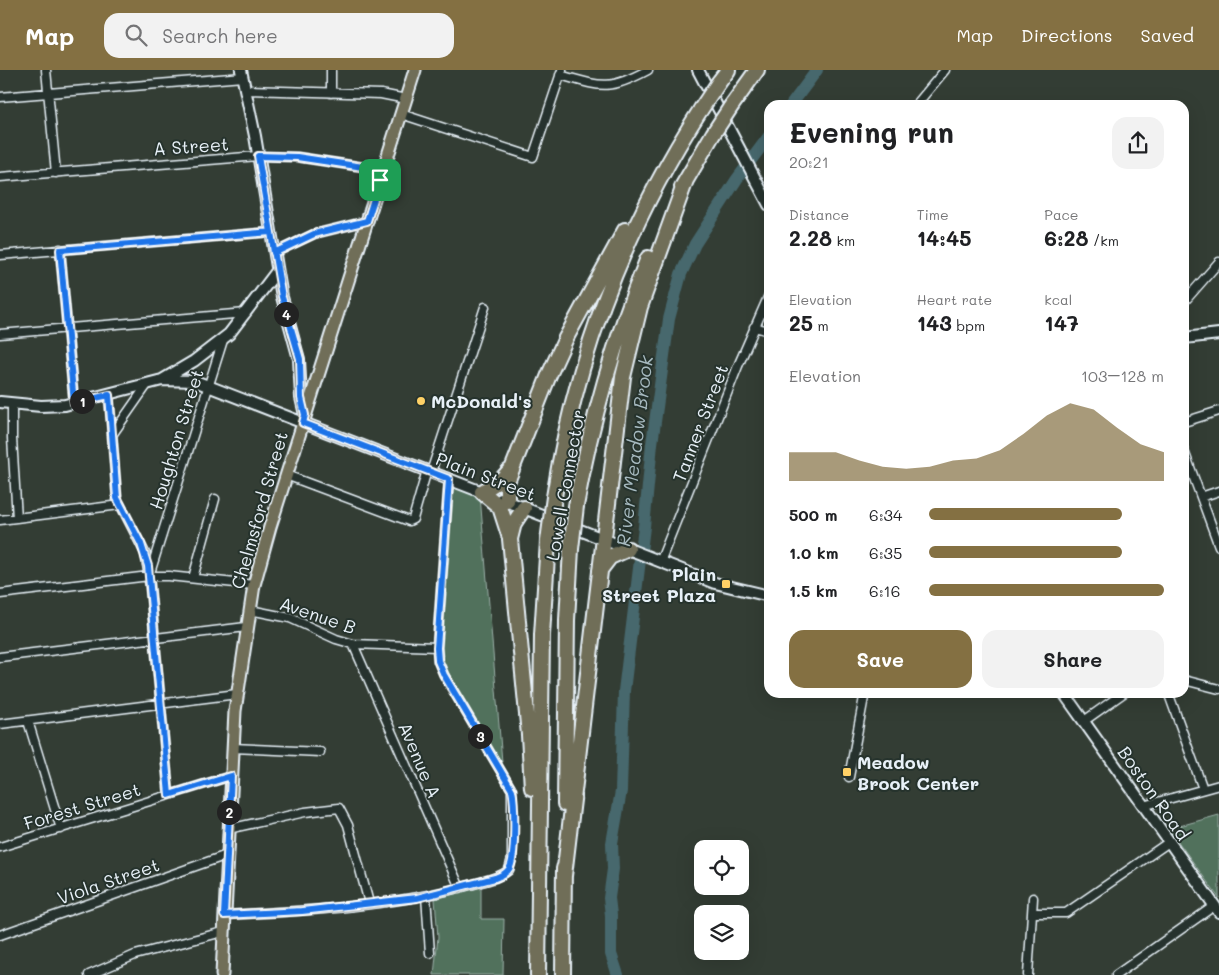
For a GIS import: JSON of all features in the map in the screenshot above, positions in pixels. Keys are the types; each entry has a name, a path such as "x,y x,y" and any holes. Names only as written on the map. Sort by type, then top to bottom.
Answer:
{"highway":[{"name":"Lowell Connector","path":"563,975 567,620 571,549 576,506 592,429 613,352 637,284 686,180 713,134 757,70"},
{"name":"Lowell Connector","path":"538,975 542,635 548,541 554,497 573,404 606,298 641,216 680,143 724,76"},
{"path":"507,502 505,488 566,338 652,181 680,143"},
{"path":"564,876 621,392 630,342 640,307 686,180"},
{"path":"513,466 502,479 482,492 500,507 510,539 529,736 539,876"},
{"path":"510,539 514,523 524,508"},
{"path":"600,571 607,560 628,549"}],"main road":[{"name":"Chelmsford Street","path":"222,975 232,748 246,627 254,585 286,475 415,70"}],"street":[{"path":"46,70 56,173"},
{"path":"331,70 331,93"},
{"path":"401,114 534,157 561,73 603,86 622,84 638,73 648,70"},
{"path":"698,70 764,195"},
{"path":"920,100 945,70"},
{"path":"0,97 242,74 284,307 300,359 301,398 304,419"},
{"path":"246,90 381,94 406,99"},
{"name":"A Street","path":"0,177 258,156 297,157 383,170"},
{"path":"274,253 314,234 367,221"},
{"path":"0,255 271,232"},
{"path":"60,250 74,403"},
{"path":"1189,296 1219,262"},
{"path":"0,402 41,406 74,403 162,380 189,365 223,340 277,271"},
{"name":"Tanner Street","path":"655,560 764,306"},
{"path":"286,475 409,520 413,518 485,307"},
{"path":"0,334 246,313"},
{"path":"754,327 764,330"},
{"path":"1189,337 1219,334"},
{"name":"Houghton Street","path":"148,576 223,340"},
{"name":"Plain Street","path":"162,380 186,380 209,386 304,419 429,471 655,560 734,589 764,595"},
{"path":"112,436 147,385"},
{"path":"109,395 116,490 120,505 141,544 148,566 169,795"},
{"path":"12,403 12,438 17,518"},
{"path":"1189,420 1219,411"},
{"path":"1189,464 1219,546"},
{"path":"224,915 302,911 426,896 495,878 508,870 512,858 513,796 508,783 440,668 437,648 449,479"},
{"path":"1201,496 1219,491"},
{"path":"193,578 216,499"},
{"path":"0,520 120,505"},
{"path":"0,594 148,576 193,578 254,585"},
{"name":"Avenue B","path":"250,610 290,618 336,639 353,644 437,648"},
{"path":"0,656 246,627"},
{"name":"Avenue A","path":"353,644 460,888"},
{"path":"1189,681 1219,689"},
{"path":"0,724 237,694"},
{"path":"848,777 864,698"},
{"name":"Boston Road","path":"1067,698 1217,909"},
{"path":"1084,721 1117,698"},
{"path":"1170,698 1203,789"},
{"path":"28,721 61,828"},
{"path":"232,748 320,752"},
{"name":"Forest Street","path":"0,847 231,776"},
{"path":"1143,806 1219,785"},
{"path":"228,829 305,812 339,808 348,825 369,903"},
{"path":"1032,913 1066,914 1169,842"},
{"name":"Viola Street","path":"0,935 227,855"},
{"path":"426,896 430,953"},
{"path":"1028,975 1033,898"},
{"path":"1116,975 1217,909"},
{"path":"89,975 135,955 223,932"}],"green space":[{"path":"449,479 480,496 503,774 438,661"},
{"path":"1219,815 1219,898 1169,829"},
{"path":"481,886 481,919 504,919 503,975 434,975 438,937 435,899"}],"waterway":[{"name":"River Meadow Brook","path":"795,100 817,70"},
{"name":"River Meadow Brook","path":"618,975 611,954 609,898 613,869 612,843 621,791 624,691 652,444 669,319 681,274 695,244 737,179 764,143"}],"place":[{"name":"McDonald's","path":"421,401"},
{"name":"Plain Street Plaza","path":"726,584"},
{"name":"Meadow Brook Center","path":"847,772"}],"route":[{"path":"380,180 367,221 314,234 292,244 274,253 271,232 60,250 74,403 109,395 117,498 141,544 148,566 169,795 231,776 224,915 302,911 417,898 495,878 504,874 511,864 514,804 512,790 444,675 438,661 437,648 449,479 303,423 305,415 301,398 300,359 284,307 277,271 271,232 258,156 310,158 383,170 380,180"}]}
